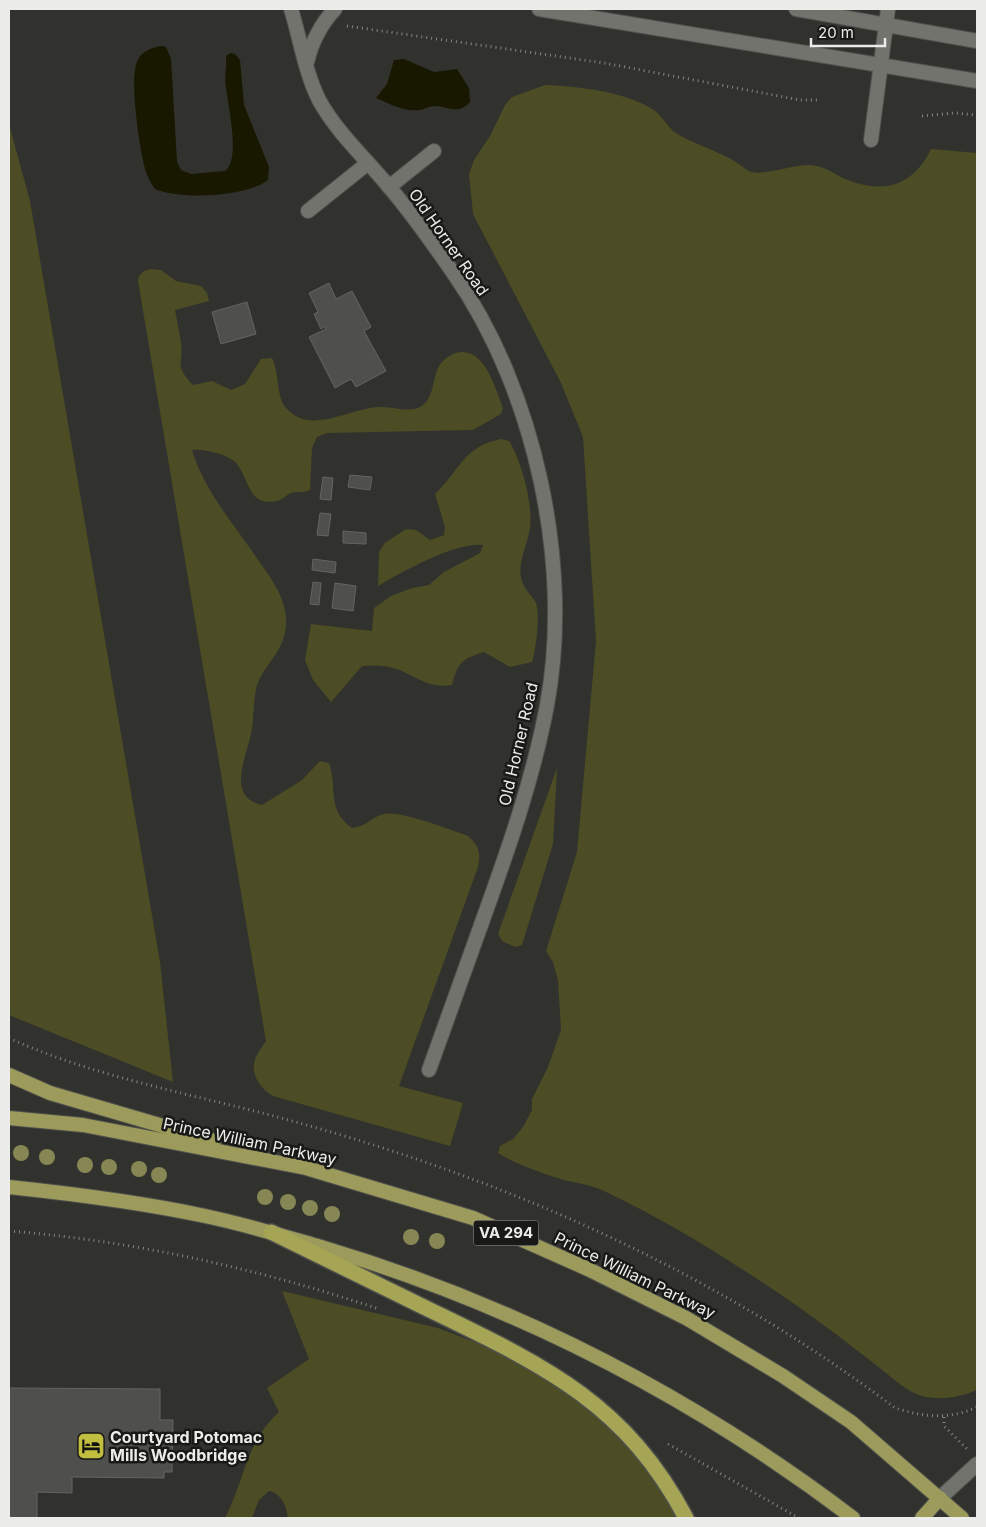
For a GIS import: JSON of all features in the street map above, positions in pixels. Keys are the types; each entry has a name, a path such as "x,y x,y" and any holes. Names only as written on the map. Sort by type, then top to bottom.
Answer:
{"highway":[{"path":"9,1075 50,1093 306,1168"},
{"name":"Prince William Parkway","path":"9,1118 83,1125 306,1168 473,1218 590,1270 686,1318 783,1376 851,1422 962,1518"},
{"path":"9,1186 112,1198 207,1216 271,1232 388,1267 472,1298 538,1327 635,1375 714,1421 853,1518"},
{"path":"271,1232 523,1355 582,1394 645,1453 670,1489 686,1518"},
{"path":"922,1518 940,1498"}],"street":[{"name":"Old Horner Road","path":"291,9 306,63 319,99 329,116 390,187 457,277 500,359 524,421 535,458 552,545 555,620 548,702 516,827 429,1070"},
{"path":"306,63 312,42 325,20 335,9"},
{"path":"539,9 881,67 977,81"},
{"path":"796,9 977,41"},
{"path":"871,140 888,9"},
{"path":"390,187 434,150"},
{"path":"308,211 368,163"},
{"path":"940,1498 974,1458"}],"path":[{"path":"338,24 604,64 800,100 820,100"},
{"path":"922,116 954,113 977,115"},
{"path":"9,1230 119,1244 206,1260 263,1274 388,1312"},
{"path":"974,1458 944,1426 944,1417 977,1408"},
{"path":"668,1444 798,1518"}],"shaded area":[{"path":"161,46 166,47 171,59 177,162 181,170 191,174 225,171 230,165 233,144 225,80 226,56 230,53 235,54 240,60 244,105 269,167 268,180 258,186 245,190 213,195 180,195 155,189 146,172 141,149 136,117 134,84 137,62 141,55"},
{"path":"404,59 434,72 457,69 469,88 470,102 458,109 431,106 420,110 408,110 376,98 387,84 394,60"},
{"path":"545,85 602,91 644,104 655,111 679,135 725,156 747,170 754,172 761,173 813,165 857,183 883,186 895,184 906,179 924,162 931,149 977,153 977,1390 965,1394 938,1398 925,1397 913,1392 793,1303 677,1229 599,1189 539,1172 498,1153 500,1146 513,1139 523,1127 532,1110 532,1099 548,1067 561,1030 558,981 553,962 546,951 577,852 596,641 583,437 561,383 473,214 469,174 474,160 490,136 505,105 512,97"},
{"path":"9,124 30,201 160,962 173,1082 9,1015"},
{"path":"151,269 161,270 176,281 201,286 207,293 209,301 175,310 182,350 181,368 193,385 212,381 231,390 245,384 261,359 272,358 283,403 296,416 307,420 331,418 367,408 415,409 428,400 437,370 444,360 453,354 463,352 472,354 480,360 492,379 503,408 501,414 473,430 327,433 317,437 312,448 310,490 291,493 277,501 267,502 255,496 250,490 241,469 227,457 203,450 192,450 210,490 270,577 284,604 286,614 285,635 282,643 256,689 252,729 241,776 244,794 251,801 262,805 302,780 320,761 329,763 332,772 336,806 344,821 352,828 384,814 401,815 426,821 468,836 475,843 478,850 478,867 399,1086 463,1103 450,1146 273,1096 259,1084 254,1073 255,1061 266,1041 138,281 139,276 144,271"},
{"path":"501,439 509,441 514,450 523,473 529,499 530,523 520,572 523,584 535,601 538,613 532,662 510,667 484,652 462,662 456,671 452,685 444,686 424,682 393,668 362,666 331,702 313,680 305,660 311,624 372,631 374,608 391,596 412,588 429,585 444,572 480,553 483,545 458,548 430,559 378,586 379,552 385,543 406,529 416,530 430,540 444,535 445,527 435,494 470,454 488,443"},
{"path":"557,768 553,844 522,945 515,947 502,941 498,934"},
{"path":"282,1291 438,1328 477,1343 540,1374 586,1406 627,1443 654,1477 680,1518 288,1518 283,1501 273,1492 269,1491 259,1500 252,1518 225,1518 252,1449 259,1436 279,1412 267,1388 309,1359"}],"building":[{"path":"329,283 336,299 352,291 371,327 364,331 386,371 356,387 351,379 335,388 309,337 326,329 325,326 321,329 314,314 318,312 309,293"},
{"path":"247,302 256,334 221,344 212,312"},
{"path":"350,475 372,477 370,490 348,487"},
{"path":"323,477 333,478 331,500 320,499"},
{"path":"320,513 331,514 328,536 317,535"},
{"path":"343,531 366,533 366,544 343,543"},
{"path":"313,559 336,562 335,573 312,570"},
{"path":"313,582 321,583 319,605 310,604"},
{"path":"335,583 356,586 353,611 332,608"},
{"name":"Courtyard Potomac Mills Woodbridge","path":"9,1388 160,1389 160,1420 173,1420 172,1472 164,1472 164,1478 72,1477 72,1493 37,1492 37,1518 9,1518"}],"place":[{"name":"Courtyard Potomac Mills Woodbridge","path":"91,1446"}]}
